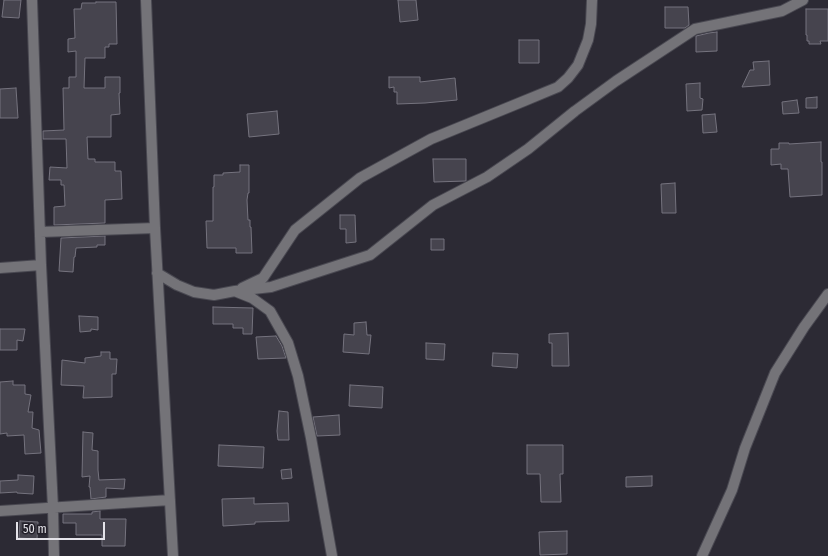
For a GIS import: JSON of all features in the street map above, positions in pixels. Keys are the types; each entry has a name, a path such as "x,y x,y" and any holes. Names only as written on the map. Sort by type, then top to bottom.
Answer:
{"street":[{"path":"32,0 41,265 54,556"},
{"path":"146,0 157,273 173,556"},
{"path":"235,291 263,278 295,230 360,178 431,139 558,87 568,78 578,65 588,40 591,24 592,0"},
{"path":"157,273 177,285 194,292 214,295 271,287 370,255 433,205 487,177 528,149 575,111 616,81 695,30 782,11 803,0"},
{"path":"40,232 155,228"},
{"path":"0,268 41,265"},
{"path":"235,291 252,298 270,311 288,343 298,376 310,430 332,556"},
{"path":"702,556 732,490 745,448 775,373 804,326 828,294"},
{"path":"0,511 170,500"}],"building":[{"path":"4,0 21,0 19,18 2,17"},
{"path":"398,0 416,0 418,20 400,22"},
{"path":"116,2 117,44 109,44 109,47 105,47 105,58 85,58 84,88 105,88 105,77 120,77 120,114 111,115 111,137 87,137 88,159 95,159 95,162 115,162 115,171 121,171 122,199 105,200 105,223 54,225 54,207 65,206 64,185 61,185 61,180 49,180 50,167 67,168 66,139 43,139 43,131 64,130 63,88 69,88 69,77 76,77 76,51 68,52 68,39 75,38 74,9 81,9 82,3"},
{"path":"665,7 688,7 689,25 685,28 665,28"},
{"path":"806,9 828,9 828,41 820,41 821,44 809,44 806,35"},
{"path":"717,32 717,51 696,52 696,36"},
{"path":"519,40 539,40 539,63 519,63"},
{"path":"769,61 770,85 742,87 750,70 754,70 753,62"},
{"path":"389,77 420,77 420,82 455,78 457,100 397,104 397,92 394,92 394,87 389,88"},
{"path":"700,83 700,98 703,99 702,110 687,111 686,84"},
{"path":"16,88 18,118 0,118 0,89"},
{"path":"817,97 817,108 806,108 806,98"},
{"path":"797,100 799,113 783,114 782,102"},
{"path":"277,111 279,134 249,137 247,114"},
{"path":"715,114 717,132 703,133 702,115"},
{"path":"821,142 822,195 790,197 788,169 781,169 781,164 771,165 771,149 779,149 779,143 789,144"},
{"path":"433,159 466,159 466,181 434,182"},
{"path":"240,165 249,165 249,193 247,200 248,220 250,220 251,227 252,253 236,253 236,248 207,248 206,221 213,221 214,175 240,172"},
{"path":"675,183 676,213 662,213 661,184"},
{"path":"340,215 355,215 356,242 346,243 346,229 340,229"},
{"path":"105,236 105,245 76,248 73,272 59,271 61,238"},
{"path":"431,239 444,239 444,250 431,250"},
{"path":"213,307 253,308 252,334 243,334 243,328 233,328 233,324 213,324"},
{"path":"79,316 98,317 98,330 91,329 91,331 80,332"},
{"path":"366,322 367,335 371,335 369,354 343,352 344,334 354,335 354,323"},
{"path":"0,329 25,329 23,341 17,340 17,350 0,350"},
{"path":"568,333 569,366 552,366 552,343 549,343 549,334"},
{"path":"276,336 282,346 286,358 258,359 256,337"},
{"path":"426,343 445,344 444,360 426,359"},
{"path":"101,352 110,352 110,359 117,359 116,374 112,374 112,397 83,398 84,386 61,385 62,360 85,363 85,358 101,356"},
{"path":"493,353 518,354 517,368 492,366"},
{"path":"13,381 13,385 25,385 25,394 31,395 28,412 33,412 32,428 39,430 41,453 25,454 24,435 7,436 7,433 0,434 0,382"},
{"path":"350,385 383,387 382,408 349,406"},
{"path":"279,411 288,412 289,440 278,440 277,431"},
{"path":"339,415 340,435 317,436 313,417"},
{"path":"83,432 93,433 92,450 98,451 99,480 125,479 124,489 106,488 106,497 91,499 89,487 90,476 82,477"},
{"path":"219,445 264,447 263,468 218,466"},
{"path":"527,445 563,445 563,474 560,474 561,502 541,502 540,474 527,474"},
{"path":"291,469 292,478 282,479 281,470"},
{"path":"18,475 34,476 33,494 17,492 0,493 0,481 18,480"},
{"path":"652,476 652,486 626,487 626,477"},
{"path":"254,498 254,504 288,503 289,521 255,522 255,524 223,526 222,499"},
{"path":"100,511 100,519 126,519 125,546 102,546 102,535 76,535 76,523 63,523 63,514 92,514 92,512"},
{"path":"20,521 38,522 37,539 19,538"},
{"path":"567,531 567,554 540,555 539,532"}]}
